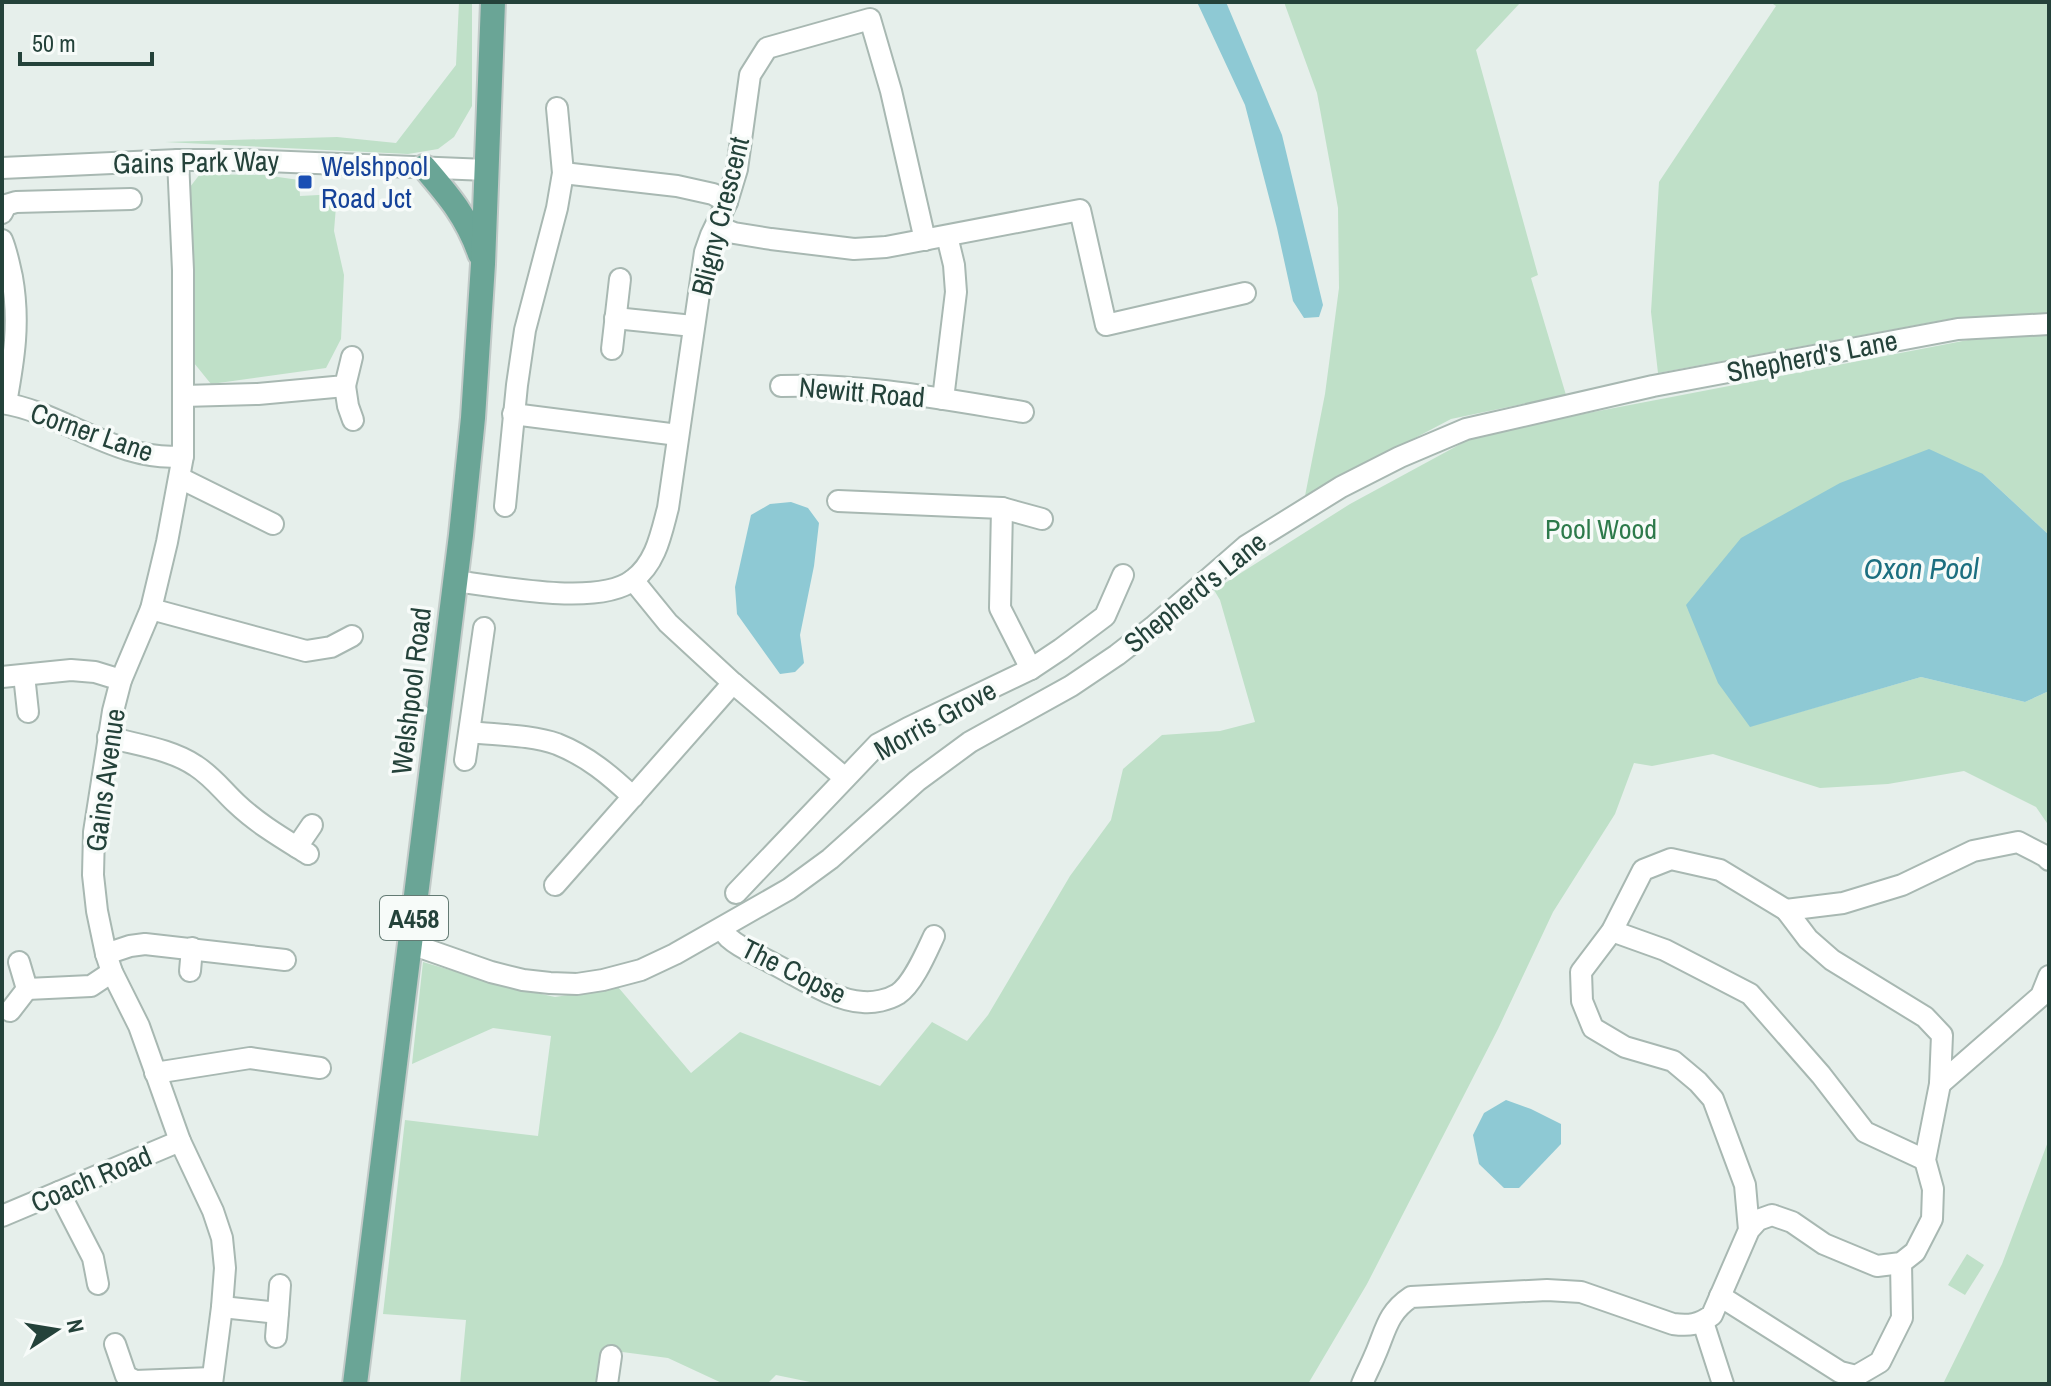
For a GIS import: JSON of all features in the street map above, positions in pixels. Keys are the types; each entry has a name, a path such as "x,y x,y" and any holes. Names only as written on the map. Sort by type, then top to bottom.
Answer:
{"main road":[{"name":"Welshpool Road","path":"355,1384 473,418 483,264 493,2"},
{"path":"424,167 464,217 483,264"}],"street":[{"name":"Bligny Crescent","path":"633,580 658,545 668,508 705,252 727,202 737,169 750,75 767,48 870,19 891,91 925,240"},
{"path":"505,506 513,414 525,330 557,208 563,173 557,108"},
{"name":"Gains Park Way","path":"2,168 178,160 256,160 487,170"},
{"name":"Gains Avenue","path":"178,160 183,270 183,456 151,609 121,680 108,737 94,832 93,875 97,911 109,963 139,1026 180,1141 213,1211 222,1238 225,1268 212,1381"},
{"path":"563,173 700,190 727,202"},
{"path":"2,213 6,205 16,202 131,199"},
{"path":"716,226 734,233 854,249 886,247 1080,210 1106,325 1245,293"},
{"name":"Newitt Road","path":"943,399 956,292 947,236"},
{"path":"2,240 9,266 8,294 17,312 15,348 4,403"},
{"path":"612,349 620,279"},
{"path":"615,318 693,326"},
{"name":"Shepherd's Lane","path":"411,944 523,980 577,984 641,970 675,954 789,889 830,859 917,781 970,742 1071,686 1117,655 1246,546 1341,487 1466,429 1653,386 1958,329 2049,324"},
{"path":"352,357 345,386 353,420"},
{"name":"Newitt Road","path":"781,386 810,385 943,399 1023,412"},
{"path":"183,396 258,394 345,386"},
{"name":"Corner Lane","path":"4,403 139,453 183,456"},
{"path":"513,414 678,435"},
{"path":"180,478 273,524"},
{"path":"838,501 1002,508 1042,519"},
{"name":"Morris Grove","path":"1002,508 1000,608 1031,669"},
{"name":"Morris Grove","path":"736,893 878,744 1031,669 1061,649 1105,616 1123,575"},
{"path":"454,581 575,595 597,594 633,580"},
{"name":"Morris Grove","path":"633,580 668,623 845,778"},
{"path":"151,609 306,651 331,647 352,636"},
{"path":"465,760 484,628"},
{"path":"2,677 71,670 95,672 121,680"},
{"path":"24,675 28,712"},
{"path":"555,885 733,683"},
{"path":"470,732 554,743 608,773 633,797"},
{"path":"108,737 172,754 194,764 258,821 303,851 312,825"},
{"path":"1786,910 1843,903 1902,885 1973,851 2018,842 2049,860"},
{"path":"1362,1384 1387,1323 1398,1306 1411,1297 1547,1290 1581,1292 1673,1324 1689,1326 1703,1322 1712,1315 1749,1230 1758,1220 1772,1215 1792,1222 1824,1244 1877,1266 1901,1263 1915,1252 1932,1219 1933,1189 1925,1160 1940,1084 1942,1035 1925,1017 1832,960 1808,939 1786,910 1720,870 1671,859 1643,870 1612,931 1581,972 1582,1001 1593,1028 1625,1047 1673,1061 1713,1099 1745,1185 1749,1230"},
{"name":"The Copse","path":"722,928 737,944 765,959 841,998 861,1002 874,1002 901,992 934,936"},
{"path":"1612,931 1665,950 1750,994 1821,1075 1865,1132 1925,1160"},
{"path":"10,1011 27,989 91,986 109,963 130,946 145,944 192,948 285,960"},
{"path":"190,971 192,948"},
{"path":"19,962 27,989"},
{"path":"1940,1084 2041,996 2049,976"},
{"path":"155,1073 250,1058 320,1068"},
{"name":"Coach Road","path":"2,1216 180,1141"},
{"path":"59,1192 102,1255 98,1284"},
{"path":"1720,1296 1856,1380 1880,1362 1902,1318 1901,1263"},
{"path":"276,1337 280,1285"},
{"path":"222,1307 278,1313"},
{"path":"1703,1322 1723,1384"},
{"path":"115,1344 126,1376 135,1381 212,1381"},
{"path":"607,1384 611,1356"}],"green space":[{"path":"459,2 472,2 472,106 454,137 438,149 408,154 165,142 337,137 396,143 456,65"},
{"path":"1284,2 1521,2 1476,50 1538,275 1531,278 1566,395 1451,419 1305,496 1325,394 1339,288 1338,208 1317,93"},
{"path":"1770,2 2049,2 2049,315 1954,318 1658,373 1651,312 1659,182 1776,6"},
{"path":"200,174 264,175 299,180 300,196 337,194 334,231 344,275 341,339 326,368 211,384 194,363 190,187"},
{"name":"Pool Wood","path":"2049,333 2049,535 1983,474 1751,726 1921,677 2025,702 2049,691 2049,826 2036,807 1964,771 1888,784 1820,788 1713,754 1652,766 1634,763 1615,814 1553,912 1498,1029 1367,1284 1308,1384 812,1384 776,1375 767,1384 724,1384 668,1358 607,1350 602,1384 460,1384 466,1320 383,1314 405,1120 538,1136 551,1036 493,1028 412,1064 423,962 555,997 618,987 691,1073 740,1032 880,1086 932,1022 967,1041 988,1015 1070,876 1111,820 1123,769 1162,735 1220,731 1255,722 1220,600 1214,590 1350,504 1479,434 1968,340"},
{"path":"2049,1139 2049,1384 1943,1384 2002,1264"},
{"path":"1967,1254 1984,1265 1965,1295 1948,1285"}],"water":[{"path":"1197,2 1226,2 1282,135 1323,305 1319,317 1304,318 1293,301 1245,105"},
{"name":"Oxon Pool","path":"1929,449 1983,474 2049,535 2049,691 2025,702 1921,677 1750,727 1718,683 1686,605 1741,538 1840,483"},
{"path":"791,502 808,508 819,523 800,635 804,663 795,672 780,674 737,614 735,587 751,515 770,504"},
{"path":"1506,1100 1561,1124 1561,1144 1519,1188 1504,1188 1479,1164 1473,1135 1484,1113"}],"place":[{"name":"Welshpool Road Jct","path":"305,182"}]}
